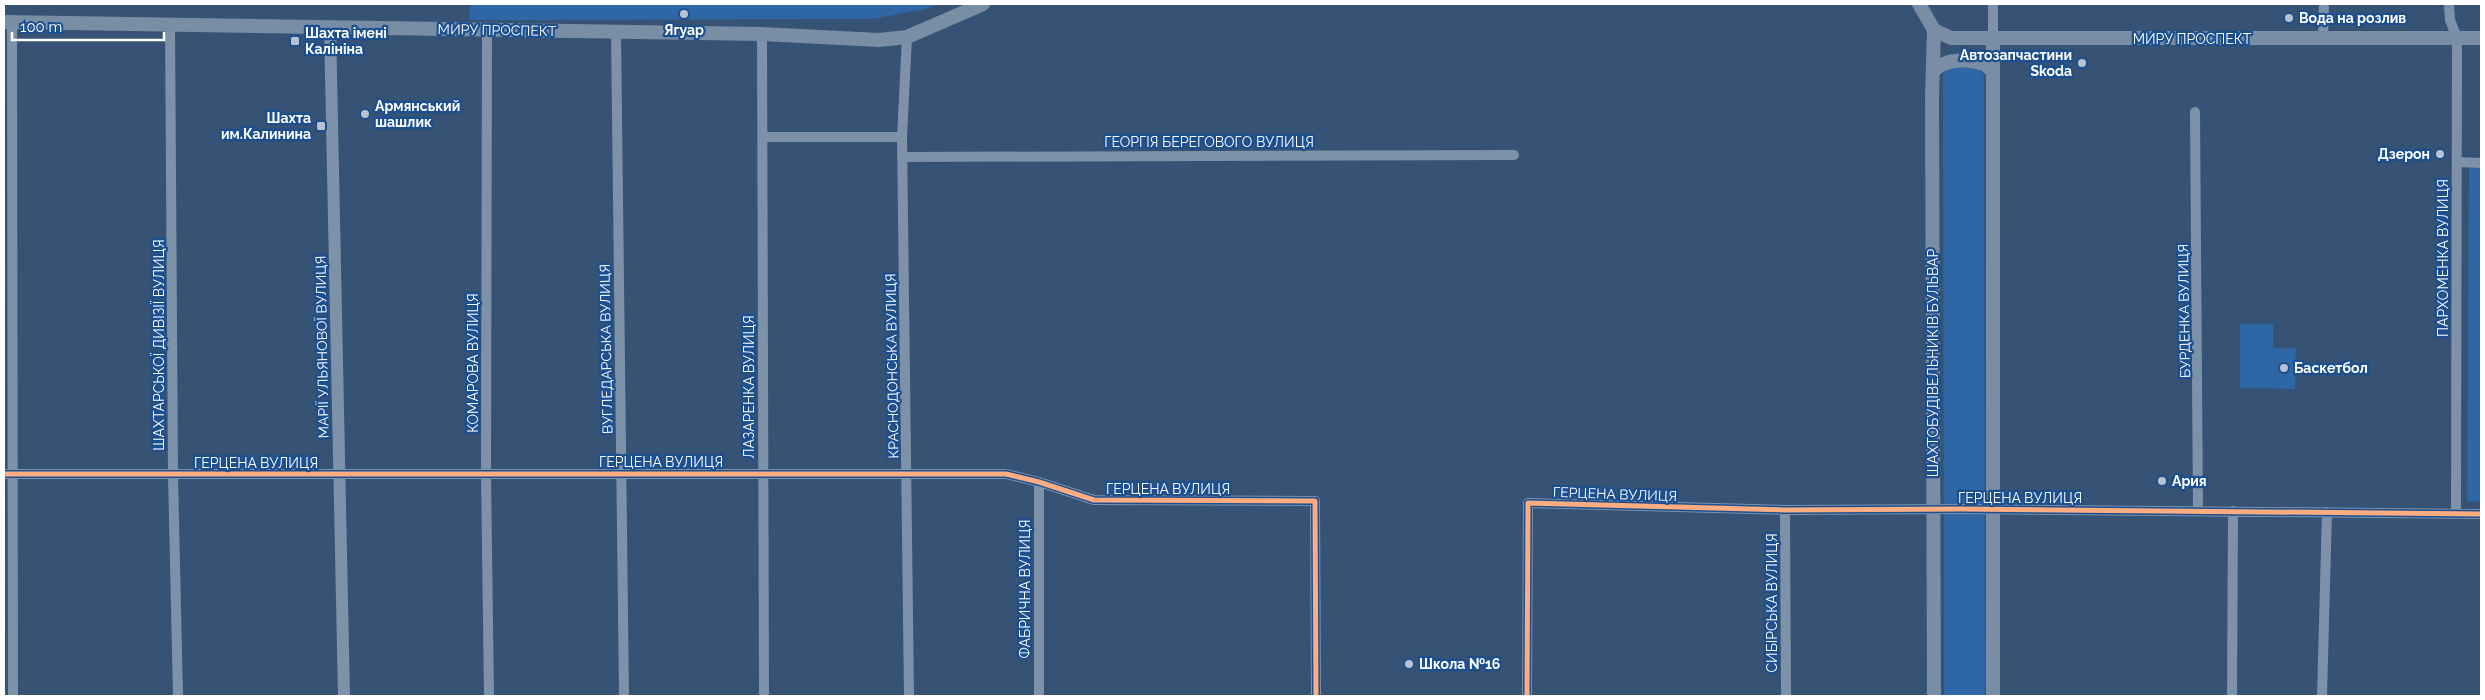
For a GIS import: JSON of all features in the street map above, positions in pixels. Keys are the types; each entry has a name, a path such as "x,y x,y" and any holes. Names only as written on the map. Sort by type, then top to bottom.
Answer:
{"main road":[{"name":"МИРУ ПРОСПЕКТ","path":"8,22 762,34 879,40 907,37 965,8 983,4"},
{"path":"1919,4 1934,30"},
{"name":"МИРУ ПРОСПЕКТ","path":"1934,30 1951,38 1993,39 2481,38"},
{"name":"ШАХТОБУДІВЕЛЬНИКІВ БУЛЬВАР","path":"1934,30 1934,696"},
{"path":"1993,39 1993,696"},
{"path":"1933,70 1941,63 1961,61 1985,64 1992,72"}],"street":[{"path":"1993,4 1993,39"},
{"path":"2323,39 2324,4"},
{"name":"ПАРХОМЕНКА ВУЛИЦЯ","path":"2449,4 2450,20 2457,38 2456,513"},
{"path":"8,22 8,474 13,696"},
{"name":"ШАХТАРСЬКОЇ ДИВІЗІЇ ВУЛИЦЯ","path":"170,24 173,475 178,696"},
{"name":"МАРІЇ УЛЬЯНОВОЇ ВУЛИЦЯ","path":"330,27 344,696"},
{"name":"КОМАРОВА ВУЛИЦЯ","path":"487,30 486,474 489,696"},
{"name":"ВУГЛЕДАРСЬКА ВУЛИЦЯ","path":"616,32 624,696"},
{"name":"ЛАЗАРЕНКА ВУЛИЦЯ","path":"762,34 764,696"},
{"name":"КРАСНОДОНСЬКА ВУЛИЦЯ","path":"907,37 902,137 909,696"},
{"name":"БУРДЕНКА ВУЛИЦЯ","path":"2195,112 2198,510"},
{"path":"762,137 902,137"},
{"name":"ГЕОРГІЯ БЕРЕГОВОГО ВУЛИЦЯ","path":"903,157 1514,155"},
{"path":"2457,162 2481,163"},
{"name":"ГЕРЦЕНА ВУЛИЦЯ","path":"8,474 1006,474 1039,482 1094,500 1315,501 1316,696"},
{"name":"ФАБРИЧНА ВУЛИЦЯ","path":"1039,482 1039,696"},
{"name":"ГЕРЦЕНА ВУЛИЦЯ","path":"1527,696 1528,502 1786,510 2198,510 2481,514"},
{"name":"СИБІРСЬКА ВУЛИЦЯ","path":"1786,510 1786,696"},
{"path":"2232,511 2232,696"},
{"path":"2322,696 2327,512"}],"shaded area":[{"name":"Ягуар","path":"470,4 939,4 926,9 871,19 469,20"},
{"path":"1952,68 1977,68 1982,71 1984,77 1985,696 1944,696 1943,75"},
{"path":"2469,168 2481,168 2481,502 2467,501"},
{"path":"2240,324 2273,324 2273,348 2296,348 2295,389 2240,388"}],"cycle path":[{"path":"4,474 1006,474 1039,482 1094,500 1315,501 1316,696"},
{"path":"1527,696 1528,503 1785,510 1962,509 2481,514"}],"place":[{"name":"Ягуар","path":"684,14"},
{"name":"Вода на розлив","path":"2289,18"},
{"name":"Шахта імені Калініна","path":"295,41"},
{"name":"Автозапчастини Skoda","path":"2082,63"},
{"name":"Армянський шашлик","path":"365,114"},
{"name":"Шахта им.Калинина","path":"321,126"},
{"name":"Дзерон","path":"2440,154"},
{"name":"Баскетбол","path":"2284,368"},
{"name":"Ария","path":"2162,481"},
{"name":"Школа №16","path":"1409,664"}]}
